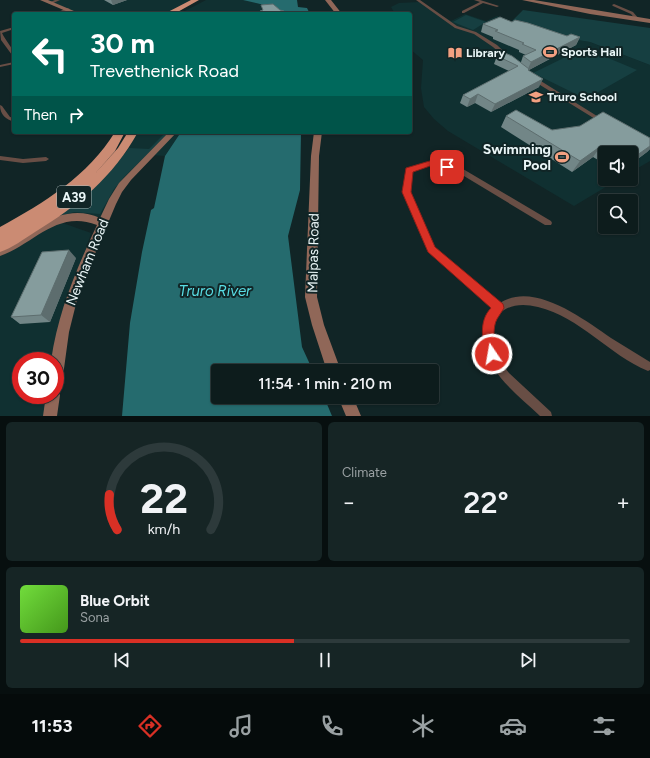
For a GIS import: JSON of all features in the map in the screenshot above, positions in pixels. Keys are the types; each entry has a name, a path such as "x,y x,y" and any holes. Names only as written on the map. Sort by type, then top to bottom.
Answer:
{"highway":[{"path":"172,12 196,0"},
{"path":"183,12 205,0"},
{"name":"A39","path":"0,234 40,210 80,180 106,155 119,134"},
{"name":"A39","path":"0,246 46,217 95,181 118,158 132,134"}],"street":[{"path":"43,0 73,12"},
{"path":"50,3 58,0"},
{"path":"328,0 337,12"},
{"path":"418,0 456,27 475,33 495,46 515,65"},
{"path":"476,0 497,6"},
{"path":"528,0 637,20 650,21"},
{"path":"470,13 464,12 483,2"},
{"path":"614,5 632,13 637,20"},
{"path":"62,12 68,10"},
{"path":"12,29 0,33 3,40 12,51"},
{"path":"0,66 12,63"},
{"path":"532,77 609,125"},
{"path":"0,106 12,120"},
{"path":"0,117 6,114"},
{"name":"Newham Road","path":"59,352 70,302 86,258 104,223 111,203 119,189 133,172 171,134"},
{"name":"Malpas Road","path":"318,134 315,156 310,297 318,326 332,364"},
{"path":"34,160 39,154"},
{"path":"0,158 34,160 46,159"},
{"path":"499,308 431,249 406,192 409,170 433,163 461,171 548,223"},
{"path":"0,251 51,223 62,219 80,216 88,217 99,223 104,223"},
{"path":"547,416 505,376 495,362 489,347 488,334 489,324 493,314 499,308 516,301 529,301 553,307 572,317 648,366"},
{"path":"50,416 52,404"},
{"path":"348,404 354,416"}],"shaded area":[{"path":"43,0 196,0 172,12 73,12"},
{"path":"206,0 246,0 264,5 277,12 183,12"},
{"name":"Truro School","path":"419,2 451,21 465,14 486,21 497,16 553,36 590,42 650,65 650,161 638,168 638,146 598,146 598,186 607,186 574,206 448,131 434,119 424,107 421,88 423,60 412,51 412,12 394,12 391,7 399,3"},
{"path":"523,10 650,28 650,65 590,42 553,36 512,21"},
{"path":"466,15 486,22 473,30 453,22"},
{"path":"584,48 637,70 586,99 533,73"},
{"path":"131,134 180,134 165,156 151,155 133,172 104,223 94,220 57,221 91,233 70,302 57,352 12,352 12,404 52,404 50,416 0,416 0,245 90,185"},
{"path":"164,134 167,135 124,177 114,189 100,214 74,212 52,218 112,169 129,148 149,149"}],"water":[{"path":"243,0 297,0 298,7 307,8 309,12 277,12 264,5"},
{"name":"Truro River","path":"180,134 301,134 300,190 288,236 302,347 310,364 211,364 211,404 327,404 332,416 122,416 130,323 142,252 151,210 154,208 165,156"}],"building":[{"path":"273,4 280,10 284,11 260,11 263,10 261,5"},
{"path":"500,17 512,22 515,20 528,23 567,36 571,34 580,37 531,62 523,56 536,50 522,44 524,43 495,31 498,30 483,24"},
{"path":"505,53 512,56 529,69 528,70 543,79 495,104 478,94 470,99 463,95 518,66 497,56"},
{"path":"516,110 552,130 580,126 603,112 650,138 650,146 638,154 638,146 598,146 598,148 580,161 506,116"},
{"path":"69,250 41,315 11,317 42,252"}],"place":[{"name":"Sports Hall","path":"550,52"},
{"name":"Library","path":"455,53"},
{"name":"Truro School","path":"536,97"},
{"name":"Swimming Pool","path":"562,157"}],"route":[{"path":"447,167 433,163 409,170 406,192 431,249 499,308 493,314 489,324 489,347 492,354"}]}
